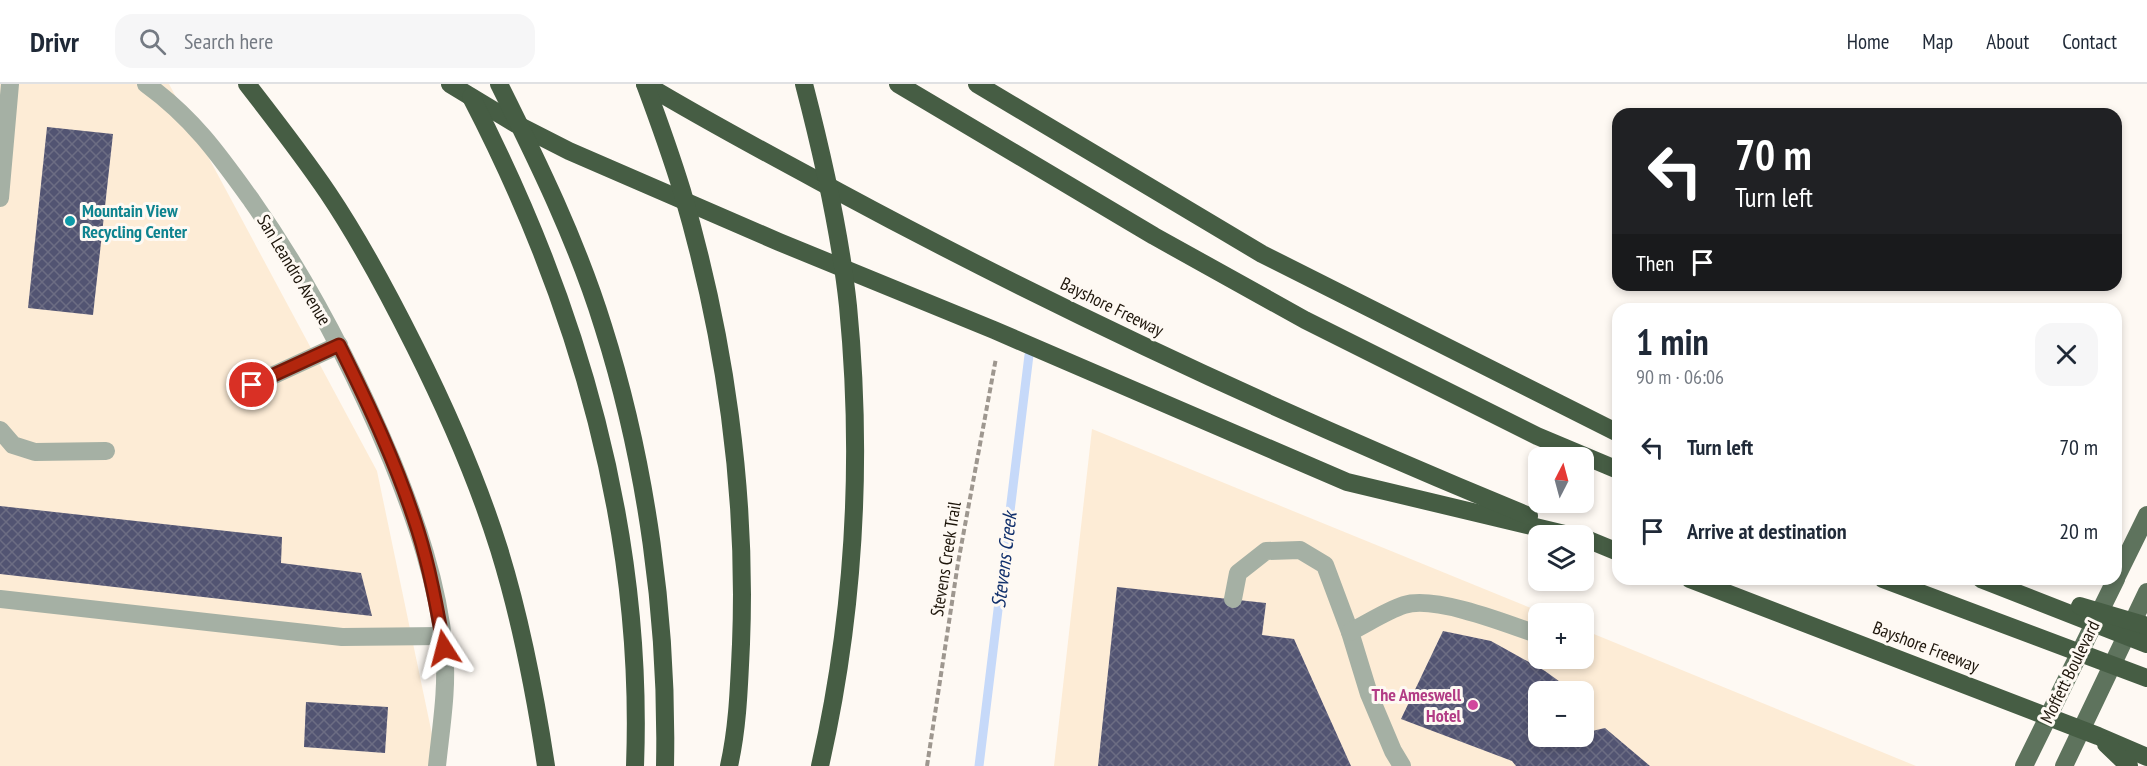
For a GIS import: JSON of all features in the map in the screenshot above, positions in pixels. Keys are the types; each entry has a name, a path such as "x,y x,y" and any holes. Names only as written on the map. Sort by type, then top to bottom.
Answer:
{"highway":[{"path":"247,84 297,149 365,253 397,310 453,428 479,490 510,588 529,666 546,766"},
{"path":"450,84 516,124 569,151 1347,482 1529,525"},
{"path":"464,84 499,151 550,270 573,337 601,440 622,548 635,676 635,766"},
{"path":"499,84 555,200 603,326 631,432 652,549 664,679 665,766"},
{"path":"645,84 682,191 711,306 737,482 742,593 739,680 733,748 729,766"},
{"name":"Bayshore Freeway","path":"645,84 919,236 1072,311 1307,421 1549,525"},
{"path":"804,84 815,125 839,246 853,370 856,439 849,578 842,638 820,766"},
{"path":"898,84 1144,230 1305,320 1537,436 1612,467"},
{"path":"977,84 1262,254 1612,430"},
{"path":"1594,542 1612,550"},
{"name":"Bayshore Freeway","path":"1706,585 2147,757"},
{"path":"1899,585 2147,678"},
{"path":"1997,585 2147,644"},
{"path":"2003,585 2147,626"},
{"path":"2098,736 2128,766"}],"main road":[{"name":"Moffett Boulevard","path":"2122,567 2147,515"},
{"name":"Moffett Boulevard","path":"2024,766 2113,585"},
{"name":"Moffett Boulevard","path":"2064,766 2147,592"}],"street":[{"path":"0,198 10,84"},
{"name":"San Leandro Avenue","path":"146,84 172,103 201,133 229,169 300,274 339,345 383,440 415,521 431,581 442,636 445,683 437,766"},
{"path":"252,385 339,345"},
{"path":"0,430 13,445 35,452 106,451"},
{"path":"1233,599 1238,573 1266,552 1300,550 1325,565 1350,632 1369,694 1402,766"},
{"path":"0,599 342,637 442,636"},
{"path":"1350,632 1406,604 1433,604 1469,611 1528,631"}],"path":[{"name":"Stevens Creek Trail","path":"927,766 958,563 996,357"}],"shaded area":[{"path":"0,84 169,84 377,471 433,739 430,766 0,766"},
{"path":"1092,429 1528,607 1528,669 1594,669 1594,634 1916,766 1054,766"}],"building":[{"name":"Mountain View Recycling Center","path":"47,127 113,134 93,315 28,308"},
{"path":"0,506 282,537 281,563 361,573 372,616 0,574"},
{"path":"1117,587 1266,603 1262,635 1294,639 1351,766 1098,766"},
{"name":"The Ameswell Hotel","path":"1443,631 1491,641 1528,662 1528,669 1541,669 1559,681 1528,681 1528,747 1594,747 1594,731 1605,728 1650,766 1516,766 1512,761 1401,719"},
{"path":"306,702 388,707 385,753 304,747"}],"waterway":[{"name":"Stevens Creek","path":"979,766 1029,355"}],"place":[{"name":"Mountain View Recycling Center","path":"70,221"},
{"name":"The Ameswell Hotel","path":"1473,705"}],"route":[{"path":"252,385 339,345 383,440 418,532 438,611 444,648"}]}
